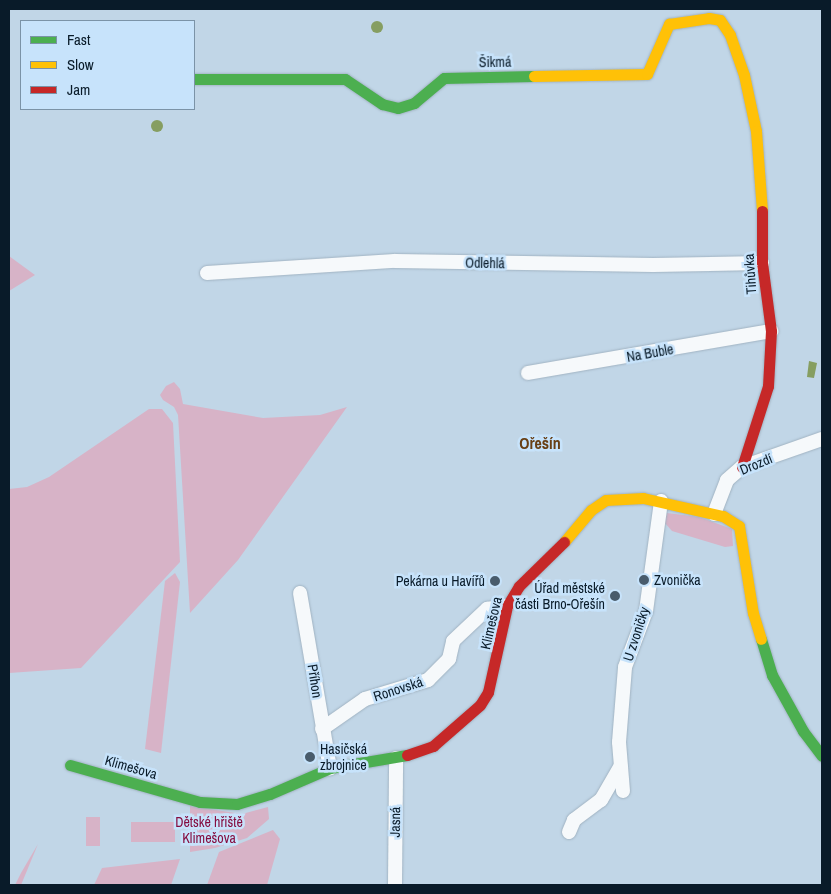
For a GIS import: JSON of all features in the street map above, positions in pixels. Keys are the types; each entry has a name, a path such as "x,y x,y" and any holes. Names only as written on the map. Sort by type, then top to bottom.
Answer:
{"street":[{"name":"Šikmá","path":"195,79 344,79 382,104 398,108 414,103 444,78 647,74 669,24 709,18 725,24 744,75"},
{"name":"Tihůvka","path":"742,467 768,386 772,331 762,262 762,179 744,75"},
{"name":"Odlehlá","path":"207,273 395,261 653,265 762,262"},
{"name":"Na Buble","path":"528,373 772,331"},
{"name":"Drozdí","path":"714,514 727,480 742,467 822,440"},
{"name":"Klimešova","path":"70,766 218,804 250,802 330,768 419,753 437,744 480,705 494,676 507,606 519,586 558,549 597,505 612,499 661,501 714,514 732,520 738,526 753,613 769,668 782,696 822,756"},
{"name":"U zvoničky","path":"623,791 619,742 625,667 646,611 661,501"},
{"name":"Příhon","path":"300,593 330,768"},
{"name":"Ronovská","path":"322,730 365,699 428,680 449,659 453,641 487,609 507,606"},
{"name":"Jasná","path":"394,885 396,758"},
{"path":"569,832 574,820 601,800 621,766"}],"green space":[{"path":"9,256 35,275 9,291"},
{"path":"174,382 180,389 183,404 263,418 320,415 347,407 238,560 190,613 178,415 174,407 163,400 160,395 166,386"},
{"path":"149,409 162,409 173,423 180,562 81,668 9,673 9,489 27,487 49,477"},
{"path":"667,513 699,517 732,529 733,546 725,547 672,531 664,522"},
{"path":"175,573 180,582 161,753 145,749 165,581"},
{"name":"Dětské hřiště Klimešova","path":"190,806 242,814 268,807 269,819 247,838 215,848 190,852"},
{"path":"86,817 100,817 100,846 86,846"},
{"path":"131,822 175,822 175,842 131,842"},
{"path":"273,830 280,839 267,885 207,885 219,852"},
{"path":"38,844 21,885 15,885 21,873"},
{"path":"180,859 171,885 94,885 102,868"}],"shaded area":[{"path":"377,21 383,27 377,33 371,27"},
{"path":"155,120 159,120 163,126 159,132 155,132 151,128 151,124"},
{"path":"809,361 817,363 814,378 807,377"}],"traffic: fast":[{"path":"195,79 345,79 382,104 398,108 414,103 444,78 534,76"},
{"path":"761,639 772,675 803,731 822,756"},
{"path":"70,765 200,802 237,804 270,794 330,768 407,755"}],"traffic: slow":[{"path":"534,76 647,74 669,24 709,18 720,20 730,35 744,75 756,131 762,211"},
{"path":"564,542 591,510 606,500 643,498 723,516 739,526 753,613 761,639"}],"traffic: jam":[{"path":"742,467 768,386 771,331 762,263 762,211"},
{"path":"407,755 433,746 480,705 488,692 507,606 519,586 564,542"}],"place":[{"name":"Zvonička","path":"644,580"},
{"name":"Pekárna u Havířů","path":"495,581"},
{"name":"Úřad městské části Brno-Ořešín","path":"615,596"},
{"name":"Hasičská zbrojnice","path":"310,757"}],"district":[{"name":"Ořešín","path":"540,443"}]}
